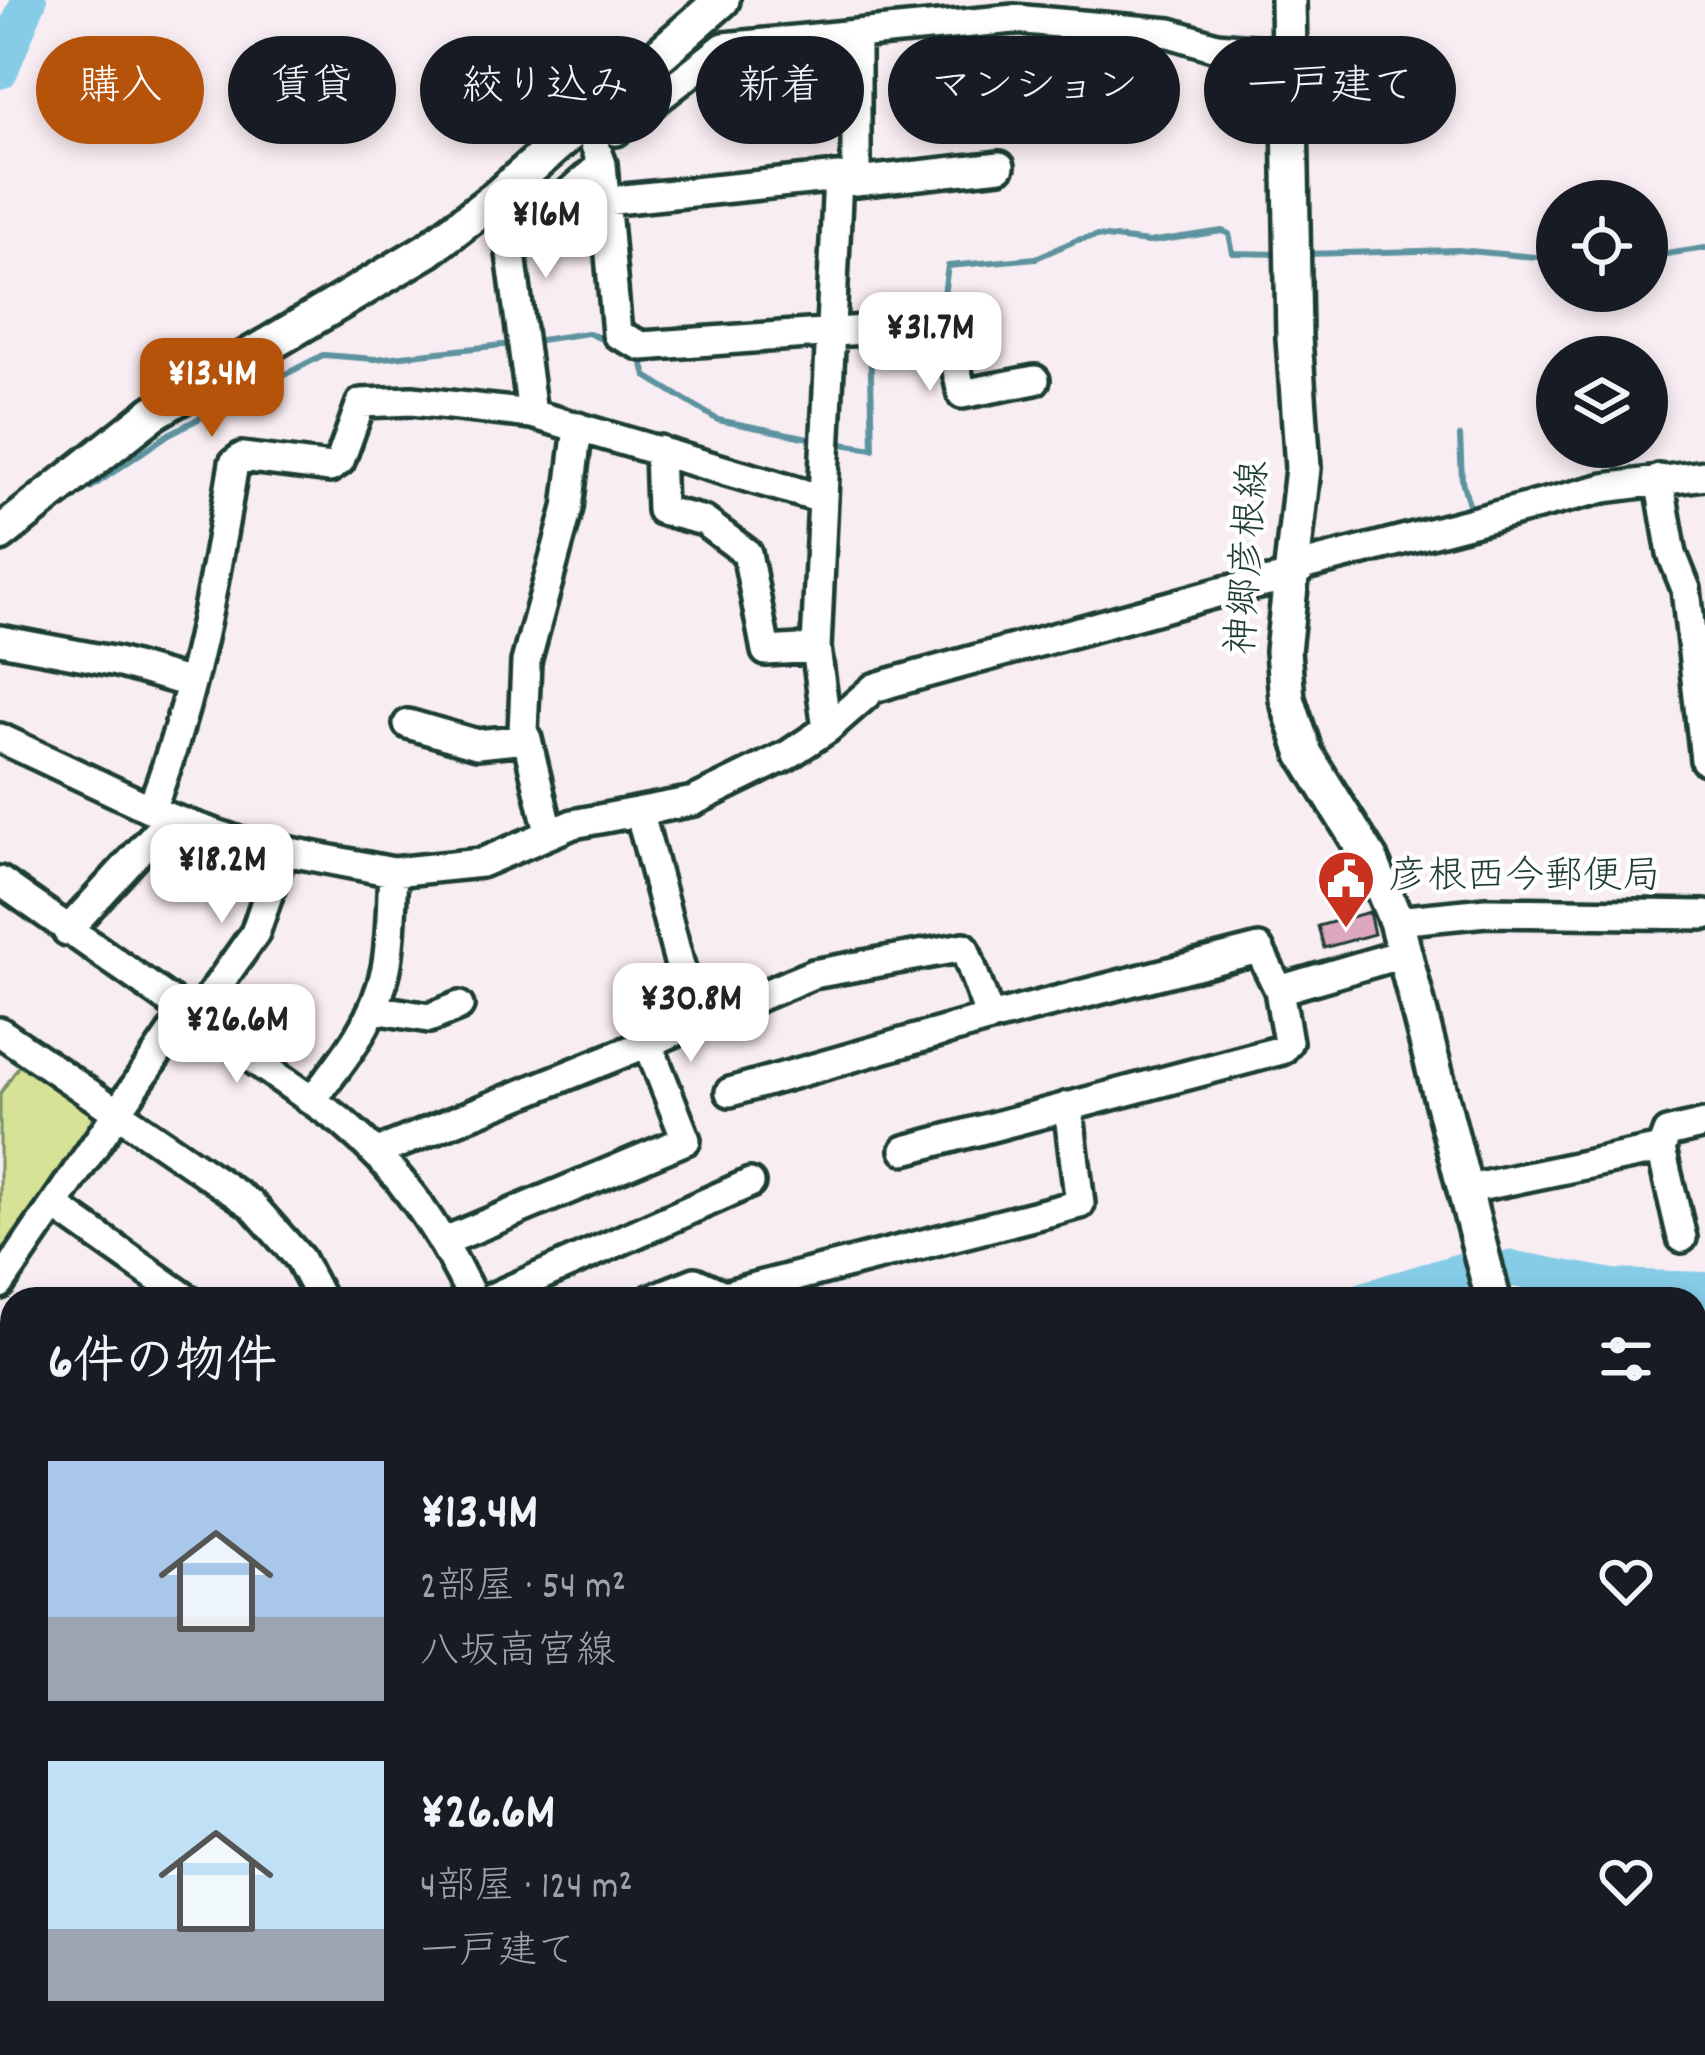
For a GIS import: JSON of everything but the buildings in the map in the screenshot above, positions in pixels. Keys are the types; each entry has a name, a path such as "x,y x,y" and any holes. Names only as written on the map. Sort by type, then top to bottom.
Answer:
{"main road":[{"path":"672,52 722,0"},
{"name":"神郷彦根線","path":"1288,0 1288,36"},
{"path":"0,534 153,413 428,250 575,144"},
{"name":"神郷彦根線","path":"1290,144 1294,338 1303,468 1283,651 1287,699 1304,754 1370,859 1399,938 1490,1287"}],"street":[{"path":"672,80 724,46 856,34 1015,9 1170,33 1204,43"},
{"path":"827,729 816,648 828,332 848,180 856,34"},
{"path":"601,144 617,334 641,346 947,324 962,394 1035,380"},
{"path":"532,414 510,246 602,164"},
{"path":"605,201 1000,166"},
{"path":"68,931 160,813 213,588 234,463 242,457 330,468 340,461 358,408 368,400 412,401 532,414 822,499"},
{"path":"549,832 523,730 526,662 568,508 578,427"},
{"path":"659,450 661,510 704,520 747,553 766,651 816,648"},
{"path":"0,738 160,813 239,842 393,872 481,863 549,832 640,814 724,789 827,729 874,688 1224,591 1289,578 1306,565 1604,488 1705,475"},
{"path":"1659,479 1672,554 1687,589 1705,760"},
{"path":"0,640 117,662 190,683"},
{"path":"408,724 477,744 526,739"},
{"path":"640,814 694,1023"},
{"path":"0,1284 115,1115 255,933 283,851"},
{"path":"312,1100 355,1045 374,1010 386,967 393,872"},
{"path":"0,881 312,1100 378,1152 446,1241 467,1287"},
{"path":"1279,990 1399,938 1486,912 1705,915"},
{"path":"378,1152 813,974 964,947 990,1018"},
{"path":"730,1092 1259,949 1279,990 1288,1042 1282,1050 905,1150"},
{"path":"374,1010 429,1018 459,1006"},
{"path":"0,1032 252,1205 300,1259 315,1287"},
{"path":"446,1241 686,1141 648,1043"},
{"path":"799,1287 1079,1204 1068,1106"},
{"path":"1682,1238 1661,1148 1667,1133 1705,1124"},
{"path":"1463,1190 1661,1148"},
{"path":"515,1287 750,1183"},
{"path":"54,1205 171,1287"}],"green space":[{"path":"24,1058 92,1106 92,1126 0,1252 0,1094"}],"waterway":[{"path":"0,71 29,0"},
{"path":"941,316 948,266 1036,258 1097,236 1149,242 1222,231 1229,234 1233,253 1280,254"},
{"path":"1668,254 1705,248"},
{"path":"1305,254 1458,250 1536,257"},
{"path":"533,341 588,333 613,344"},
{"path":"836,443 873,449 870,339"},
{"path":"90,488 169,434 323,355 375,359 512,344"},
{"path":"641,357 646,376 718,420 819,440"},
{"path":"1460,436 1462,481 1472,514"},
{"path":"1509,1268 1612,1287"},
{"path":"1407,1287 1464,1270"}],"place":[{"name":"彦根西今郵便局","path":"1346,930"}]}
